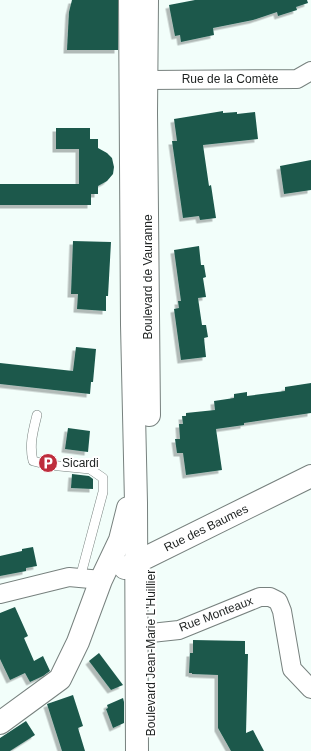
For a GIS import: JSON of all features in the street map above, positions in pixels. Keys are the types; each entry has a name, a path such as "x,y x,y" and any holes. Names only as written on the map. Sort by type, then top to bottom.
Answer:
{"street":[{"name":"Boulevard de Vauranne","path":"130,0 132,318 135,483 144,558"},
{"name":"Boulevard de Vauranne","path":"144,558 149,422 147,0"},
{"name":"Rue de la Comète","path":"147,80 297,79 311,71"},
{"name":"Rue des Baumes","path":"90,579 144,558 311,476"},
{"name":"Boulevard de Vauranne","path":"0,723 60,679 78,642 90,579 120,540 128,511 128,495 135,483"},
{"name":"Boulevard Jean-Marie L'Huillier","path":"144,558 151,632 152,751"},
{"name":"Boulevard Jean-Marie L'Huillier","path":"137,751 144,558"},
{"path":"0,594 68,577 90,579"},
{"name":"Rue Monteaux","path":"151,632 179,630 260,597 270,597 278,601 282,611 292,669 311,689"}],"lane":[{"path":"37,416 31,440 30,452 33,461 49,465 90,469 103,478 103,492 90,579"}],"building":[{"path":"72,0 118,0 118,50 67,50 69,12"},
{"path":"195,0 307,0 308,3 296,7 297,10 278,16 277,12 253,20 213,28 214,35 181,42 180,35 175,36 169,5"},
{"path":"223,111 223,113 237,112 237,114 255,112 258,139 203,145 209,186 211,185 216,218 200,220 199,216 183,218 172,141 177,141 174,119"},
{"path":"56,128 90,128 90,139 98,139 98,148 112,158 114,167 113,174 107,181 98,186 98,194 91,194 91,205 0,205 0,184 79,184 79,149 56,149"},
{"path":"311,160 311,190 284,194 280,166"},
{"path":"73,241 111,242 106,311 77,309 78,294 71,294"},
{"path":"199,246 201,265 204,265 206,277 203,278 206,297 198,298 202,325 206,325 208,337 204,338 206,357 181,360 174,309 179,308 178,301 181,301 174,250"},
{"path":"76,347 96,349 93,382 91,382 90,394 0,384 0,363 73,371"},
{"path":"311,383 311,413 244,423 244,425 216,429 222,470 186,475 183,453 177,453 175,439 180,439 179,424 183,424 182,416 186,416 186,413 215,410 214,401 234,398 234,394 247,392 247,396 285,391 285,387"},
{"path":"68,428 90,431 88,452 65,449"},
{"path":"72,474 89,476 93,479 93,489 71,488"},
{"path":"33,547 37,566 26,568 26,571 0,576 0,556"},
{"path":"15,607 28,636 24,638 34,661 43,656 50,671 30,682 25,673 10,680 0,659 0,613"},
{"path":"193,640 245,641 245,654 248,654 246,733 253,730 264,751 231,751 218,728 218,675 189,673 190,653 193,653"},
{"path":"99,653 123,685 111,690 89,661"},
{"path":"73,695 83,726 78,728 85,751 62,751 47,704"},
{"path":"123,698 124,723 113,728 106,709 108,708 107,705"},
{"path":"26,721 35,735 10,751 0,751 0,738"}],"place":[{"name":"Sicardi","path":"48,463"}]}
